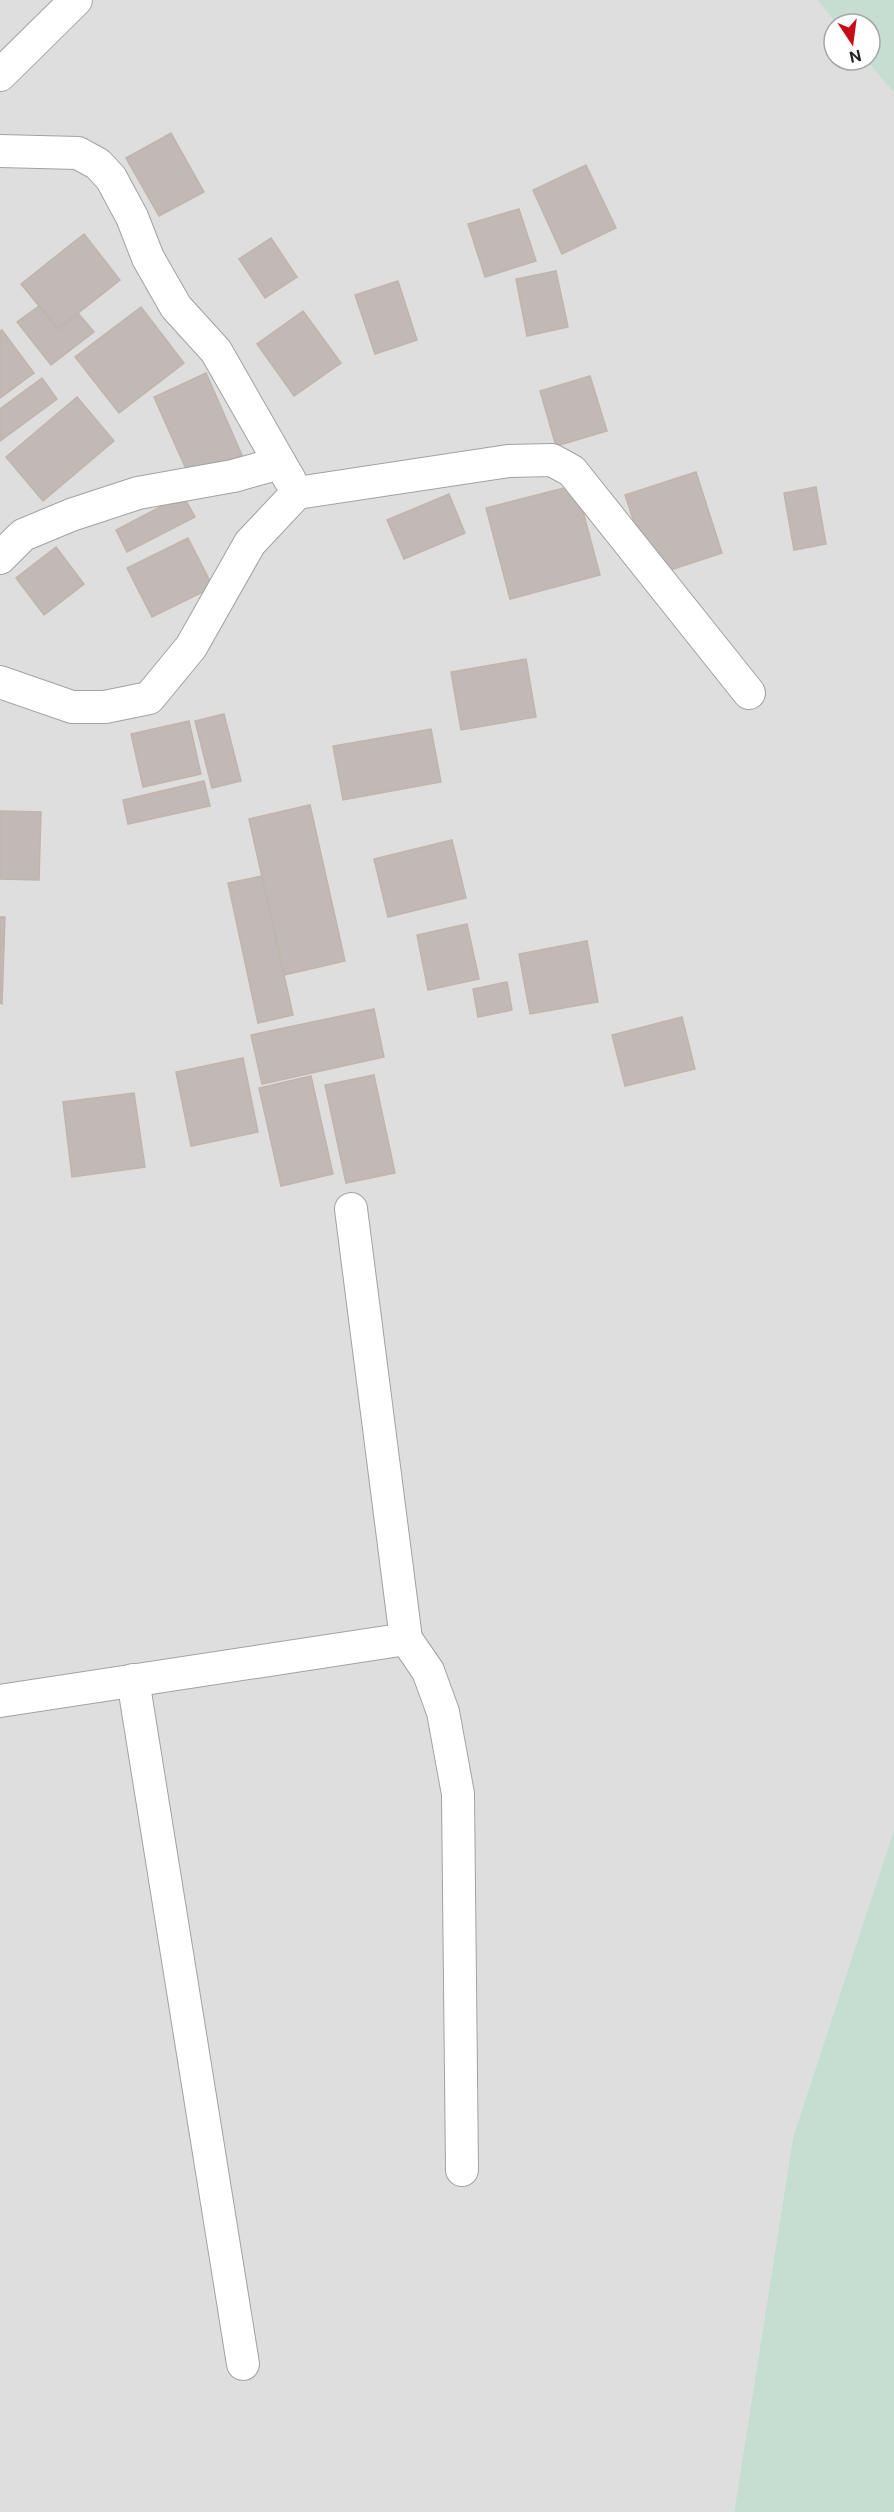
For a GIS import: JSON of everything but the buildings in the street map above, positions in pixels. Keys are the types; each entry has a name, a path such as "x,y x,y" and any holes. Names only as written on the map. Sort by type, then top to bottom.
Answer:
{"street":[{"path":"0,75 76,0"},
{"path":"0,151 78,153 98,164 111,178 132,217 148,258 176,307 216,351 297,493"},
{"path":"0,682 72,707 105,707 149,698 191,647 250,543 297,493 508,461 552,460 572,471 749,693"},
{"path":"0,558 23,535 71,514 138,493 224,478 280,463"},
{"path":"351,1209 406,1639 428,1671 443,1712 458,1794 462,2170"},
{"path":"0,1701 406,1639"},
{"path":"133,1680 243,2364"}],"shaded area":[{"path":"0,0 817,0 827,12 822,12 822,72 876,72 894,93 894,1829 793,2137 734,2512 0,2512"}],"green space":[{"path":"817,0 894,0 894,93 876,72 882,72 882,12 827,12"},
{"path":"894,1829 894,2512 734,2512 793,2137"}]}
